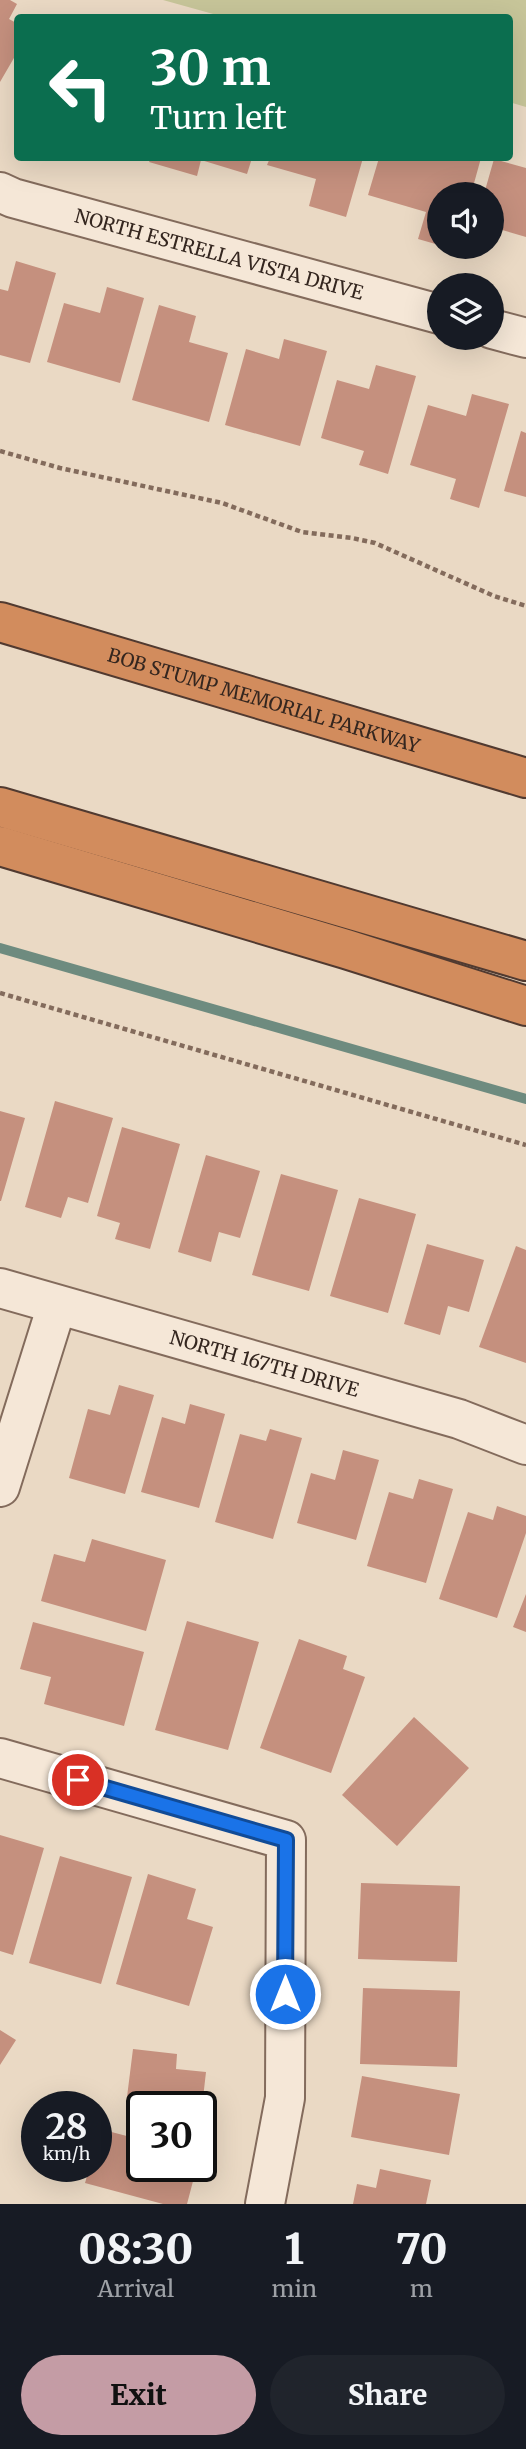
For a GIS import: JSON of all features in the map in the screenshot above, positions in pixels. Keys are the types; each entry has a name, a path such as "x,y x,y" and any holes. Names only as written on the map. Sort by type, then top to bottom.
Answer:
{"highway":[{"name":"BOB STUMP MEMORIAL PARKWAY","path":"0,622 526,778"},
{"path":"0,807 526,961"},
{"path":"0,846 346,949 526,1006"}],"street":[{"name":"NORTH ESTRELLA VISTA DRIVE","path":"0,192 13,198 427,311"},
{"path":"504,332 526,338"},
{"name":"NORTH 167TH DRIVE","path":"0,1288 459,1419 526,1445"},
{"path":"0,1487 57,1305"},
{"path":"0,1758 286,1840 285,2098 265,2204"}],"path":[{"path":"0,451 60,468 222,503 302,533 375,543 494,596 526,606"},
{"path":"0,993 526,1145"}],"shaded area":[{"path":"163,0 526,0 526,107 513,103 513,14 213,14"}],"building":[{"path":"0,0 10,0 17,4 9,19 14,22 14,58 0,82"},
{"path":"150,161 201,161 197,176"},
{"path":"204,161 251,161 247,174"},
{"path":"269,161 362,161 346,217 309,206 316,179 267,165"},
{"path":"378,161 480,161 474,182 427,182 427,242 418,239 426,212 368,195"},
{"path":"493,161 526,168 526,237 504,231 504,182 487,182"},
{"path":"16,261 56,273 30,363 0,355 0,289 8,291"},
{"path":"107,287 144,298 120,383 47,362 64,303 100,313"},
{"path":"159,305 196,316 189,342 228,353 209,422 132,400"},
{"path":"284,339 327,351 300,446 225,425 246,349 279,359"},
{"path":"376,365 416,376 388,474 359,465 364,451 321,438 337,380 369,389"},
{"path":"472,394 509,404 479,508 450,499 456,479 410,465 428,405 466,416"},
{"path":"521,431 526,433 526,497 504,491"},
{"path":"55,1101 113,1118 88,1203 68,1197 61,1218 25,1207"},
{"path":"0,1111 25,1118 1,1201 0,1201"},
{"path":"122,1127 180,1144 150,1249 115,1239 120,1223 97,1216"},
{"path":"206,1155 260,1171 240,1238 219,1232 211,1262 178,1252"},
{"path":"281,1174 338,1190 309,1291 252,1275"},
{"path":"359,1198 416,1214 388,1313 330,1296"},
{"path":"427,1244 484,1260 469,1312 448,1306 440,1335 404,1324"},
{"path":"516,1246 526,1250 526,1363 479,1347"},
{"path":"119,1385 154,1395 125,1494 69,1478 88,1409 110,1415"},
{"path":"190,1404 225,1414 199,1508 141,1492 162,1417 185,1424"},
{"path":"270,1429 302,1438 273,1539 215,1522 240,1434 266,1441"},
{"path":"343,1450 379,1460 356,1540 297,1523 311,1473 335,1480"},
{"path":"419,1479 453,1489 426,1583 367,1566 389,1492 413,1499"},
{"path":"497,1506 526,1516 526,1533 497,1618 439,1599 468,1512 493,1520"},
{"path":"92,1539 166,1560 146,1631 41,1601 54,1554 85,1562"},
{"path":"526,1594 526,1632 513,1627"},
{"path":"187,1621 259,1642 228,1750 155,1730"},
{"path":"33,1622 144,1652 124,1726 44,1704 51,1677 20,1669"},
{"path":"299,1639 347,1656 343,1669 365,1677 331,1773 260,1748"},
{"path":"414,1717 469,1768 397,1846 342,1795"},
{"path":"0,1835 44,1848 13,1955 0,1951"},
{"path":"60,1856 132,1877 101,1984 29,1963"},
{"path":"148,1874 196,1889 187,1919 213,1927 189,2006 116,1984"},
{"path":"361,1883 460,1886 457,1962 358,1959"},
{"path":"363,1988 460,1991 457,2067 360,2064"},
{"path":"0,2030 16,2040 0,2065"},
{"path":"133,2049 177,2054 176,2069 206,2072 204,2091 128,2091"},
{"path":"362,2076 460,2094 449,2155 351,2137"},
{"path":"112,2132 126,2136 126,2182 193,2182 187,2204 163,2204 85,2183 112,2182"},
{"path":"380,2169 431,2180 426,2204 353,2204 357,2184 376,2188"}],"waterway":[{"path":"0,948 526,1099"}],"route":[{"path":"78,1780 286,1840 285,1994"}]}
